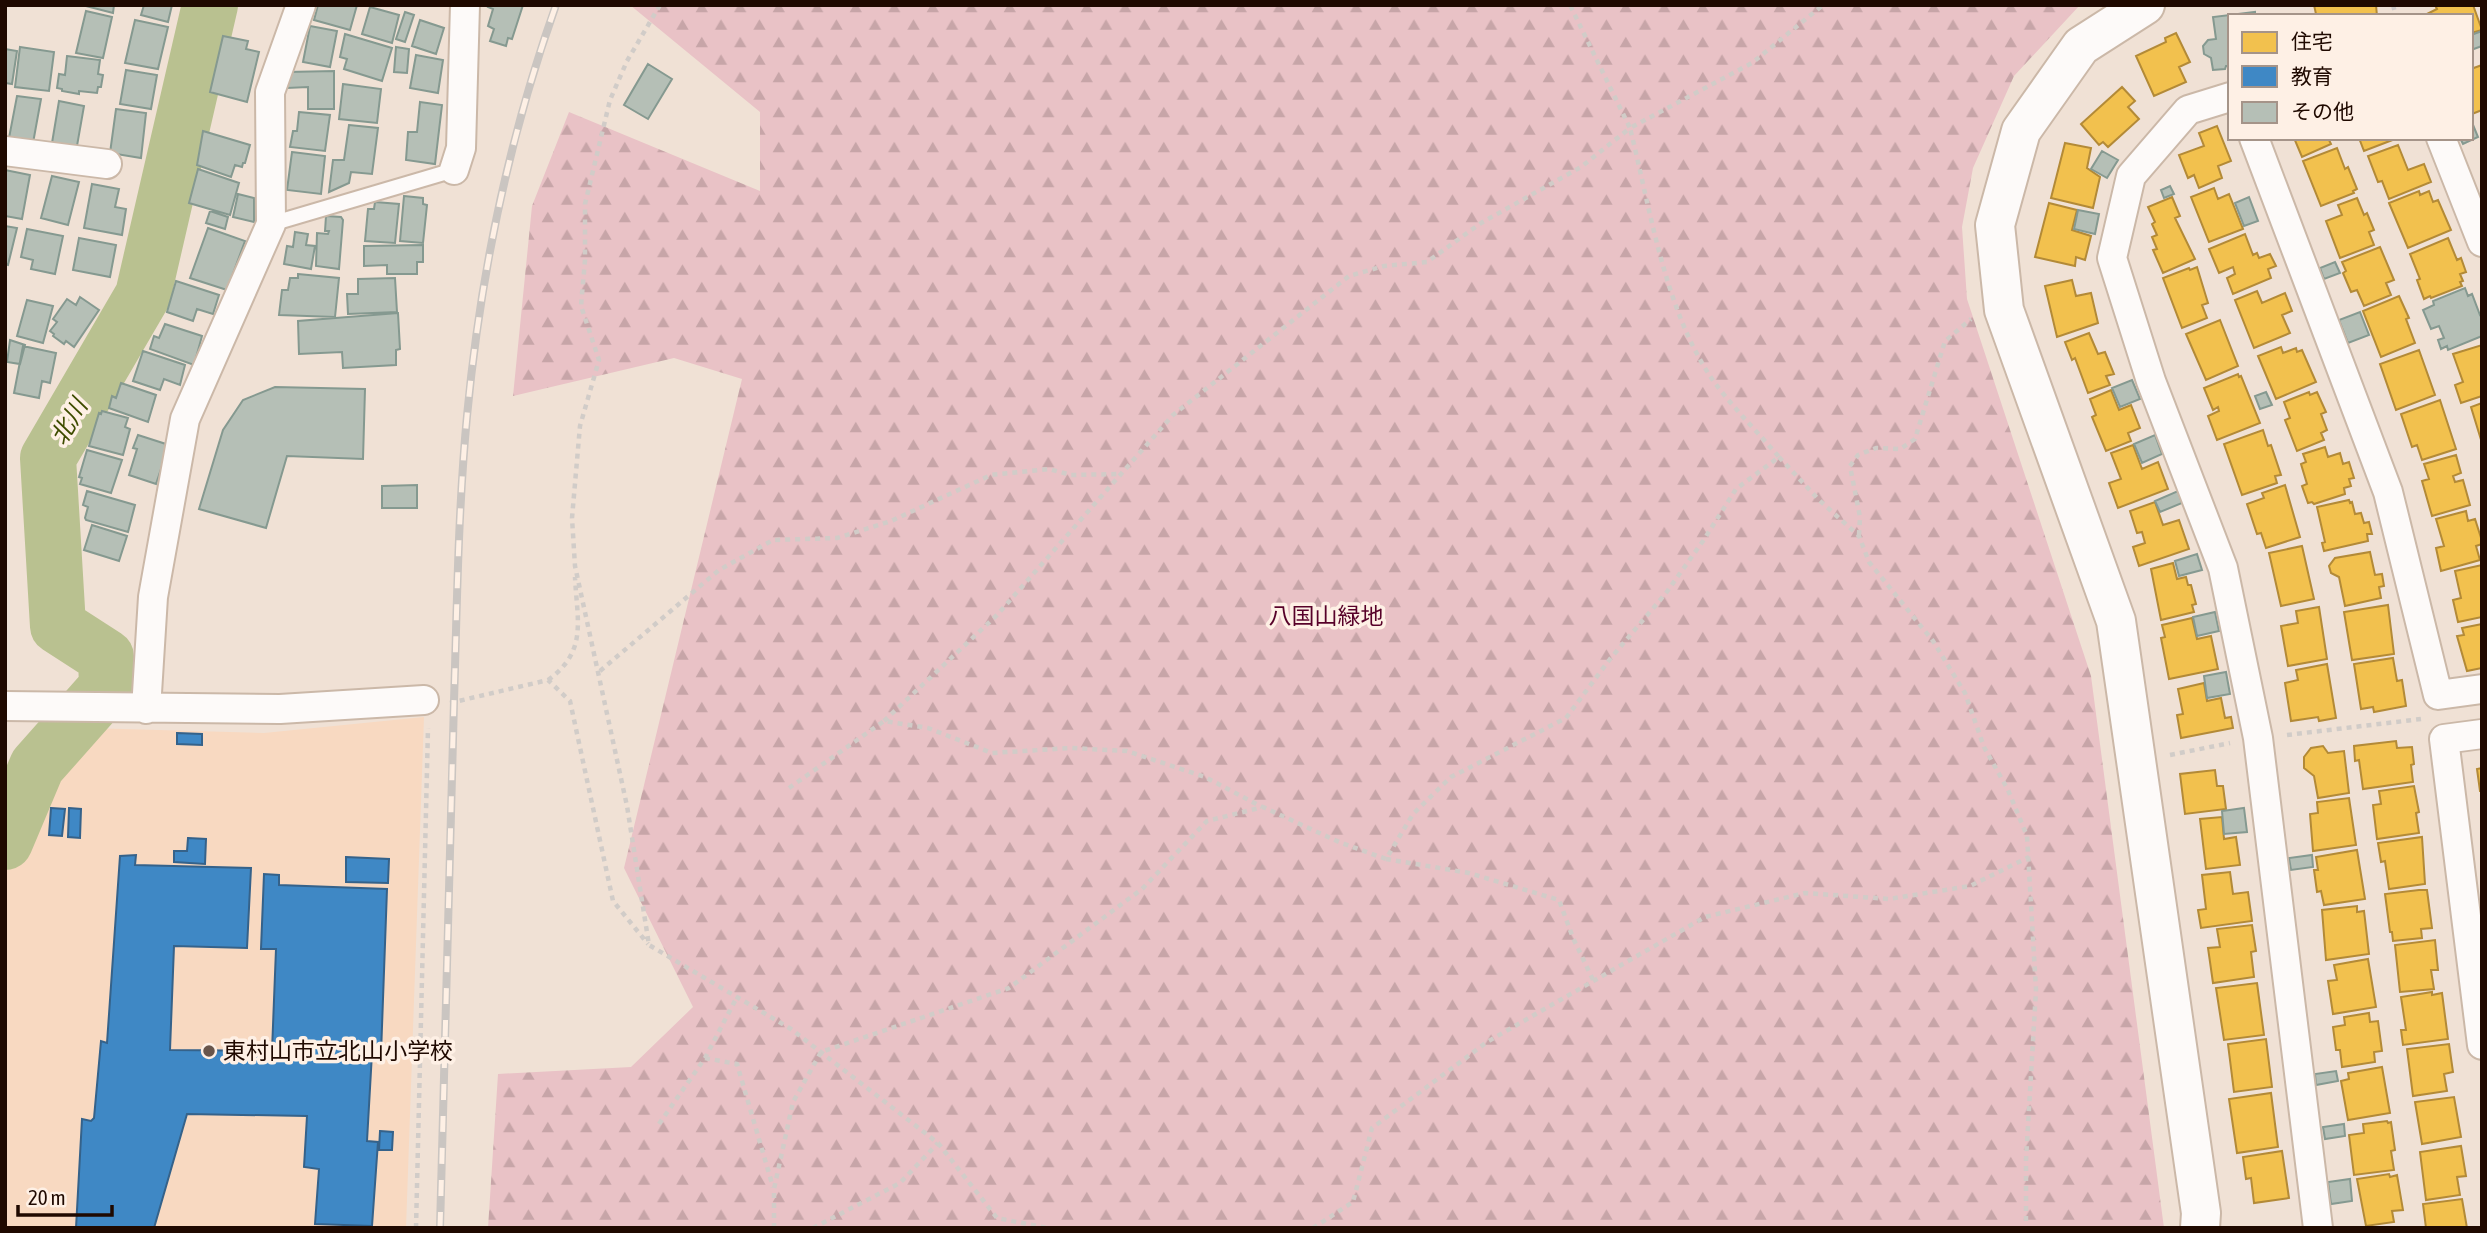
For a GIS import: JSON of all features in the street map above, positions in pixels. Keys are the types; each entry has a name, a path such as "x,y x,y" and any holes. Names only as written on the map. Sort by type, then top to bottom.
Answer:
{"street":[{"path":"146,709 153,597 185,419 271,224 270,92 301,5"},
{"path":"454,170 461,148 465,5"},
{"path":"2145,5 2081,46 2021,131 1995,225 2004,310 2116,621 2200,1228"},
{"path":"2228,98 2188,110 2131,176 2112,258 2151,381 2223,568 2258,738 2318,1228"},
{"path":"2255,140 2388,492 2438,695 2482,689"},
{"path":"2442,140 2482,242"},
{"path":"5,151 107,164"},
{"path":"19,707 280,709 425,703"},
{"path":"2482,734 2444,739 2482,1045"}],"lane":[{"path":"271,224 454,170"}],"path":[{"path":"416,1228 428,719 425,703 454,702 548,680 565,668 578,642 572,518 580,426 599,360 581,306 585,260 585,205 610,100 628,61 660,5"},
{"path":"1570,5 1630,128 1665,272 1685,328 1710,376 1779,457 1819,500 1858,536 1869,562 1933,641 1965,693 1984,747 2008,790 2022,824 2029,857 2036,990 2027,1147 2026,1228"},
{"path":"789,788 884,721 997,615 1173,415 1349,276 1384,266 1427,262 1481,223 1580,167 1630,128 1752,63 1823,5"},
{"path":"1858,536 1860,517 1850,466 1858,455 1876,448 1900,449 1915,439 1944,341 1976,313"},
{"path":"1386,859 1413,814 1451,777 1566,718 1610,659 1665,593 1736,489 1779,457"},
{"path":"600,671 719,570 773,540 837,538 891,521 990,475 1049,469 1071,475 1121,474"},
{"path":"575,566 600,671 627,806 649,945"},
{"path":"548,680 570,701 613,901 649,945 791,1029 939,1143 998,1218 1047,1228"},
{"path":"2166,756 2258,738 2428,718"},
{"path":"884,721 928,728 992,752 1071,748 1127,751 1205,777 1339,842 1386,859 1469,873 1559,900 1594,982"},
{"path":"774,1228 774,1189 793,1102 821,1052 1009,988 1142,889 1208,821 1263,807"},
{"path":"1314,1228 1353,1202 1372,1128 1487,1042 1705,917 1805,893 1889,900 1970,886 2029,857"},
{"path":"659,1124 705,1058 737,997"},
{"path":"705,1058 737,1064 774,1189"},
{"path":"813,1228 900,1182 939,1143"}],"shaded area":[{"name":"東村山市立北山小学校","path":"424,717 406,1228 5,1228 5,875 45,773 87,728 264,733"}],"green space":[{"name":"八国山緑地","path":"630,5 2080,5 2014,76 1973,168 1962,227 1967,299 2091,676 2164,1228 488,1228 498,1074 631,1067 693,1007 624,868 742,379 674,358 513,396 532,206 569,112 760,191 760,112"}],"building: 住宅":[{"path":"2314,5 2376,5 2377,14 2316,14"},
{"path":"2435,5 2473,5 2482,30 2473,32 2473,14 2427,14 2437,9"},
{"path":"2176,33 2190,62 2179,67 2186,82 2154,96 2136,56 2166,42 2165,38"},
{"path":"2482,65 2482,110 2473,114 2473,68"},
{"path":"2122,87 2135,101 2128,107 2139,119 2108,147 2103,142 2099,145 2081,124"},
{"path":"2217,126 2231,161 2218,166 2222,178 2199,188 2194,175 2188,178 2179,155 2204,146 2199,133"},
{"path":"2295,140 2329,140 2331,144 2302,157"},
{"path":"2360,140 2392,140 2364,151"},
{"path":"2065,143 2091,148 2087,168 2100,177 2093,208 2051,198"},
{"path":"2398,145 2408,170 2424,164 2431,182 2389,199 2382,181 2378,182 2368,156"},
{"path":"2337,148 2357,189 2354,193 2321,206 2303,161"},
{"path":"2214,188 2218,199 2229,194 2243,229 2209,242 2191,197"},
{"path":"2419,191 2420,195 2429,191 2433,202 2438,200 2451,230 2408,248 2389,203"},
{"path":"2172,197 2180,216 2175,218 2195,259 2163,273 2153,250 2157,249 2152,237 2157,235 2148,207"},
{"path":"2357,198 2374,230 2369,232 2374,245 2340,258 2326,221 2342,215 2338,205"},
{"path":"2049,203 2077,210 2072,230 2091,236 2085,260 2076,257 2075,266 2035,257"},
{"path":"2245,234 2253,255 2257,253 2259,258 2270,254 2276,266 2268,269 2271,278 2233,294 2227,278 2235,274 2233,267 2219,273 2209,249"},
{"path":"2448,238 2457,260 2461,258 2466,272 2460,274 2462,286 2424,299 2417,280 2420,279 2410,254"},
{"path":"2380,247 2394,280 2386,283 2391,295 2364,306 2357,290 2351,292 2343,273 2346,271 2342,262"},
{"path":"2197,267 2208,303 2202,305 2207,318 2182,328 2163,278"},
{"path":"2072,280 2076,296 2091,293 2098,323 2057,337 2045,286"},
{"path":"2257,291 2262,303 2285,293 2292,311 2282,315 2290,333 2254,348 2235,300"},
{"path":"2399,296 2409,318 2406,319 2415,343 2381,357 2363,311"},
{"path":"2220,320 2238,366 2206,380 2186,334"},
{"path":"2089,333 2098,354 2105,352 2114,374 2106,376 2110,385 2088,393 2075,358 2072,360 2065,342"},
{"path":"2482,345 2482,396 2461,403 2455,385 2463,382 2453,354"},
{"path":"2281,347 2283,353 2296,348 2297,352 2302,350 2316,382 2276,399 2258,356"},
{"path":"2419,350 2435,395 2396,410 2380,364"},
{"path":"2238,374 2260,423 2217,440 2208,416 2219,411 2218,407 2213,410 2204,388"},
{"path":"2111,390 2119,410 2131,405 2140,428 2128,433 2131,441 2106,451 2092,417 2096,415 2090,399"},
{"path":"2309,392 2310,395 2317,392 2326,412 2321,414 2327,430 2321,433 2324,440 2297,451 2285,420 2290,418 2284,402"},
{"path":"2440,400 2456,449 2422,460 2417,445 2412,447 2401,414"},
{"path":"2482,403 2482,443 2471,407"},
{"path":"2263,430 2281,475 2275,476 2277,483 2242,495 2224,444"},
{"path":"2133,445 2142,469 2158,462 2168,489 2118,508 2109,483 2121,479 2111,453"},
{"path":"2325,447 2328,457 2340,453 2343,464 2349,462 2354,478 2349,479 2351,486 2344,488 2345,494 2314,504 2308,503 2302,486 2307,484 2301,464 2306,462 2303,454"},
{"path":"2456,455 2461,473 2453,476 2455,482 2463,480 2470,505 2432,516 2422,481 2429,479 2424,464"},
{"path":"2285,485 2300,537 2266,548 2261,533 2257,534 2247,504 2264,498 2262,493"},
{"path":"2349,500 2355,514 2361,513 2364,523 2369,522 2372,534 2367,534 2368,541 2324,551 2322,543 2325,542 2317,507"},
{"path":"2155,502 2163,525 2179,520 2189,549 2139,566 2133,547 2145,543 2142,532 2137,533 2130,511"},
{"path":"2466,511 2468,521 2475,519 2482,541 2482,544 2476,546 2480,560 2441,571 2436,548 2444,546 2436,519"},
{"path":"2302,546 2314,599 2281,606 2269,553"},
{"path":"2370,552 2375,575 2382,574 2384,586 2379,587 2381,598 2345,606 2339,577 2331,573 2329,566 2335,558"},
{"path":"2173,563 2177,579 2186,577 2188,585 2191,585 2196,604 2192,605 2194,612 2161,620 2151,569"},
{"path":"2482,565 2482,617 2458,622 2453,600 2461,598 2455,571"},
{"path":"2388,605 2394,654 2352,660 2344,612"},
{"path":"2319,607 2327,659 2288,666 2281,626 2298,623 2296,611"},
{"path":"2192,618 2197,639 2211,636 2218,669 2169,679 2161,638 2165,637 2162,625"},
{"path":"2482,624 2482,668 2467,671 2457,636 2464,635 2462,628"},
{"path":"2393,658 2397,681 2402,680 2406,706 2374,712 2373,707 2361,709 2354,664"},
{"path":"2327,664 2336,718 2319,721 2318,717 2291,721 2285,683 2298,680 2296,670"},
{"path":"2204,683 2207,701 2221,698 2225,718 2231,717 2233,728 2181,738 2177,715 2183,714 2178,689"},
{"path":"2396,741 2397,748 2412,747 2413,782 2363,789 2354,746"},
{"path":"2323,746 2328,753 2344,751 2349,793 2318,798 2314,776 2304,768 2304,757 2311,748"},
{"path":"2482,768 2482,791 2480,791 2477,769"},
{"path":"2215,770 2217,786 2223,786 2226,809 2185,814 2180,774"},
{"path":"2414,786 2419,812 2416,813 2419,833 2377,839 2373,805 2381,804 2379,791"},
{"path":"2349,798 2356,845 2313,851 2310,814 2318,813 2317,802"},
{"path":"2222,817 2224,839 2236,837 2240,865 2206,869 2200,819"},
{"path":"2422,837 2425,884 2389,889 2385,861 2381,862 2378,843"},
{"path":"2357,850 2365,899 2324,905 2321,891 2317,892 2314,870 2318,870 2316,857"},
{"path":"2230,872 2233,894 2248,892 2252,921 2201,928 2198,910 2206,909 2202,875"},
{"path":"2427,890 2432,928 2421,929 2422,938 2393,941 2385,894"},
{"path":"2357,906 2357,912 2364,911 2369,954 2326,960 2322,910"},
{"path":"2252,925 2256,951 2251,952 2254,977 2213,983 2208,948 2220,947 2217,929"},
{"path":"2435,940 2438,970 2431,970 2434,989 2400,992 2395,945"},
{"path":"2368,959 2376,1007 2333,1014 2328,981 2337,980 2334,965"},
{"path":"2257,983 2264,1035 2224,1040 2216,988"},
{"path":"2432,992 2432,995 2442,993 2448,1039 2403,1045 2401,1030 2406,1030 2401,997"},
{"path":"2369,1013 2370,1022 2378,1021 2382,1051 2374,1052 2375,1062 2342,1067 2340,1050 2336,1050 2333,1027 2345,1025 2344,1017"},
{"path":"2266,1039 2272,1087 2234,1092 2228,1044"},
{"path":"2449,1044 2453,1072 2444,1074 2447,1091 2413,1096 2407,1049"},
{"path":"2382,1067 2390,1113 2348,1120 2341,1081 2349,1079 2348,1073"},
{"path":"2271,1093 2278,1147 2237,1153 2229,1099"},
{"path":"2454,1097 2461,1137 2422,1144 2415,1102"},
{"path":"2391,1122 2395,1150 2391,1151 2394,1170 2354,1175 2349,1135 2364,1133 2363,1124"},
{"path":"2461,1146 2466,1176 2457,1177 2460,1195 2426,1200 2420,1152"},
{"path":"2282,1151 2289,1198 2254,1203 2251,1178 2246,1179 2243,1157"},
{"path":"2389,1174 2390,1177 2397,1175 2403,1210 2392,1211 2394,1222 2366,1226 2357,1179"},
{"path":"2462,1199 2467,1228 2426,1228 2423,1204"}],"building: 教育":[{"path":"177,733 202,734 202,745 177,744"},
{"path":"51,808 65,809 62,836 49,835"},
{"path":"69,808 81,809 80,838 68,837"},
{"path":"188,838 206,839 205,864 174,862 174,851 187,851"},
{"path":"136,855 135,865 251,868 247,948 174,946 170,1050 272,1051 276,949 261,949 264,874 279,875 279,885 387,889 381,1054 372,1053 367,1141 378,1142 372,1226 315,1224 319,1169 304,1167 307,1116 187,1114 154,1228 76,1228 82,1119 91,1121 94,1118 101,1041 107,1043 120,856"},
{"path":"346,857 389,859 388,883 346,882"},
{"path":"380,1131 393,1132 392,1150 379,1150"}],"building: その他":[{"path":"82,5 114,5 113,13"},
{"path":"144,5 172,5 168,22 141,15"},
{"path":"318,5 357,5 350,30 314,20"},
{"path":"523,5 512,39 508,38 506,46 490,41 494,29 488,26 493,9 488,7"},
{"path":"370,7 399,15 392,43 362,34"},
{"path":"86,11 112,17 103,58 76,53"},
{"path":"405,12 414,15 405,42 396,39"},
{"path":"2228,15 2228,66 2225,69 2213,70 2211,58 2204,54 2203,46 2208,40 2216,39 2213,17"},
{"path":"135,20 168,27 158,69 125,63"},
{"path":"420,20 444,28 436,54 412,46"},
{"path":"310,26 337,31 330,67 303,62"},
{"path":"2482,31 2482,46 2473,49 2473,34"},
{"path":"345,34 392,48 382,81 344,69 347,59 340,57"},
{"path":"223,36 248,41 246,49 259,52 247,102 210,92"},
{"path":"20,47 54,52 49,91 15,87"},
{"path":"396,47 409,49 407,73 394,72"},
{"path":"5,49 17,51 12,84 5,83"},
{"path":"416,55 443,60 438,93 410,88"},
{"path":"67,56 100,60 98,74 103,75 97,93 79,91 79,94 57,88 59,74 65,75"},
{"path":"648,64 672,79 648,119 624,105"},
{"path":"126,70 157,75 151,109 120,104"},
{"path":"334,71 334,109 308,109 308,87 287,88 287,72"},
{"path":"343,84 381,89 377,123 339,119"},
{"path":"17,96 41,99 33,143 9,138"},
{"path":"59,101 84,106 77,146 52,143"},
{"path":"420,102 442,105 435,164 406,160 408,132 417,132"},
{"path":"116,109 146,113 141,158 110,153"},
{"path":"299,112 330,115 325,151 290,147 293,131 297,131"},
{"path":"349,125 378,128 372,174 351,172 349,183 329,192 333,160 344,160"},
{"path":"2473,125 2478,137 2473,139"},
{"path":"203,131 250,145 245,163 242,167 235,165 231,177 197,165"},
{"path":"2102,151 2118,160 2107,178 2091,169"},
{"path":"292,152 325,156 321,194 287,190"},
{"path":"198,169 239,183 230,215 189,203"},
{"path":"5,170 30,175 22,219 5,216"},
{"path":"52,176 79,182 68,225 41,218"},
{"path":"92,184 119,189 115,207 126,209 122,235 84,228"},
{"path":"2170,186 2174,194 2164,198 2161,190"},
{"path":"238,194 254,198 254,222 233,217"},
{"path":"404,196 423,198 423,204 427,205 423,243 400,241"},
{"path":"2249,197 2258,221 2244,226 2235,203"},
{"path":"375,202 399,204 395,243 365,241 368,209 374,209"},
{"path":"2078,210 2099,214 2095,234 2074,229"},
{"path":"210,211 228,217 225,229 206,223"},
{"path":"326,216 341,217 343,220 339,269 316,266 317,233 328,234 329,231 325,231"},
{"path":"5,226 17,228 8,265 5,264"},
{"path":"208,228 245,241 227,290 190,278"},
{"path":"27,229 63,236 55,274 31,269 33,260 21,257"},
{"path":"295,232 308,234 306,245 315,246 311,269 284,264 287,246 293,247"},
{"path":"79,238 116,245 110,277 73,270"},
{"path":"423,245 423,262 417,262 417,274 387,274 387,265 364,266 364,246"},
{"path":"2335,262 2340,273 2324,279 2320,268"},
{"path":"298,274 339,278 335,317 279,315 282,290 288,290 290,278 298,278"},
{"path":"395,278 397,312 348,314 347,294 358,294 358,279"},
{"path":"176,281 219,295 213,314 197,309 193,321 167,312"},
{"path":"2465,288 2468,296 2472,294 2480,315 2482,314 2482,336 2448,350 2447,346 2441,349 2438,340 2444,338 2439,326 2431,329 2423,310 2434,305 2433,301"},
{"path":"80,297 99,310 74,347 66,341 64,344 50,331 57,322 53,319 67,299 76,305"},
{"path":"27,300 53,306 43,343 17,336"},
{"path":"2360,312 2369,335 2348,343 2339,320"},
{"path":"398,313 400,349 396,350 396,365 343,368 342,352 299,354 298,321"},
{"path":"165,324 202,336 194,365 150,349 154,336 159,338"},
{"path":"10,340 25,345 20,364 7,362"},
{"path":"23,346 56,353 50,383 42,381 39,398 14,393"},
{"path":"143,351 185,365 180,385 164,379 160,390 133,381"},
{"path":"2132,380 2140,399 2120,407 2112,388"},
{"path":"121,383 156,395 148,422 109,408 112,396 116,398"},
{"path":"275,387 365,389 363,459 287,456 266,528 199,509 223,430 243,400"},
{"path":"2266,392 2272,405 2260,409 2255,396"},
{"path":"102,411 128,418 125,427 130,429 123,455 89,446 99,413"},
{"path":"138,435 169,445 156,484 129,475"},
{"path":"2155,435 2162,454 2142,463 2134,444"},
{"path":"87,450 122,460 111,493 80,484 82,478 79,477"},
{"path":"417,485 417,508 382,508 382,486"},
{"path":"87,491 135,505 128,532 86,520 88,507 83,505"},
{"path":"2178,491 2182,503 2160,512 2155,501"},
{"path":"92,525 127,536 119,561 84,550"},
{"path":"2197,554 2202,570 2179,576 2175,561"},
{"path":"2215,612 2219,631 2197,636 2193,617"},
{"path":"2226,672 2230,694 2207,698 2204,676"},
{"path":"2244,808 2247,832 2224,834 2222,811"},
{"path":"2312,855 2313,867 2291,870 2289,858"},
{"path":"2336,1071 2338,1081 2316,1085 2315,1074"},
{"path":"2344,1124 2345,1136 2325,1139 2323,1127"},
{"path":"2350,1179 2352,1201 2331,1204 2328,1182"}],"waterway":[{"name":"北川","path":"5,842 37,766 107,687 106,657 58,626 48,458 143,295 210,5"}],"railway":[{"path":"440,1228 457,594 467,416 480,312 499,208 524,105 556,5"}],"place":[{"name":"東村山市立北山小学校","path":"209,1051"}]}
